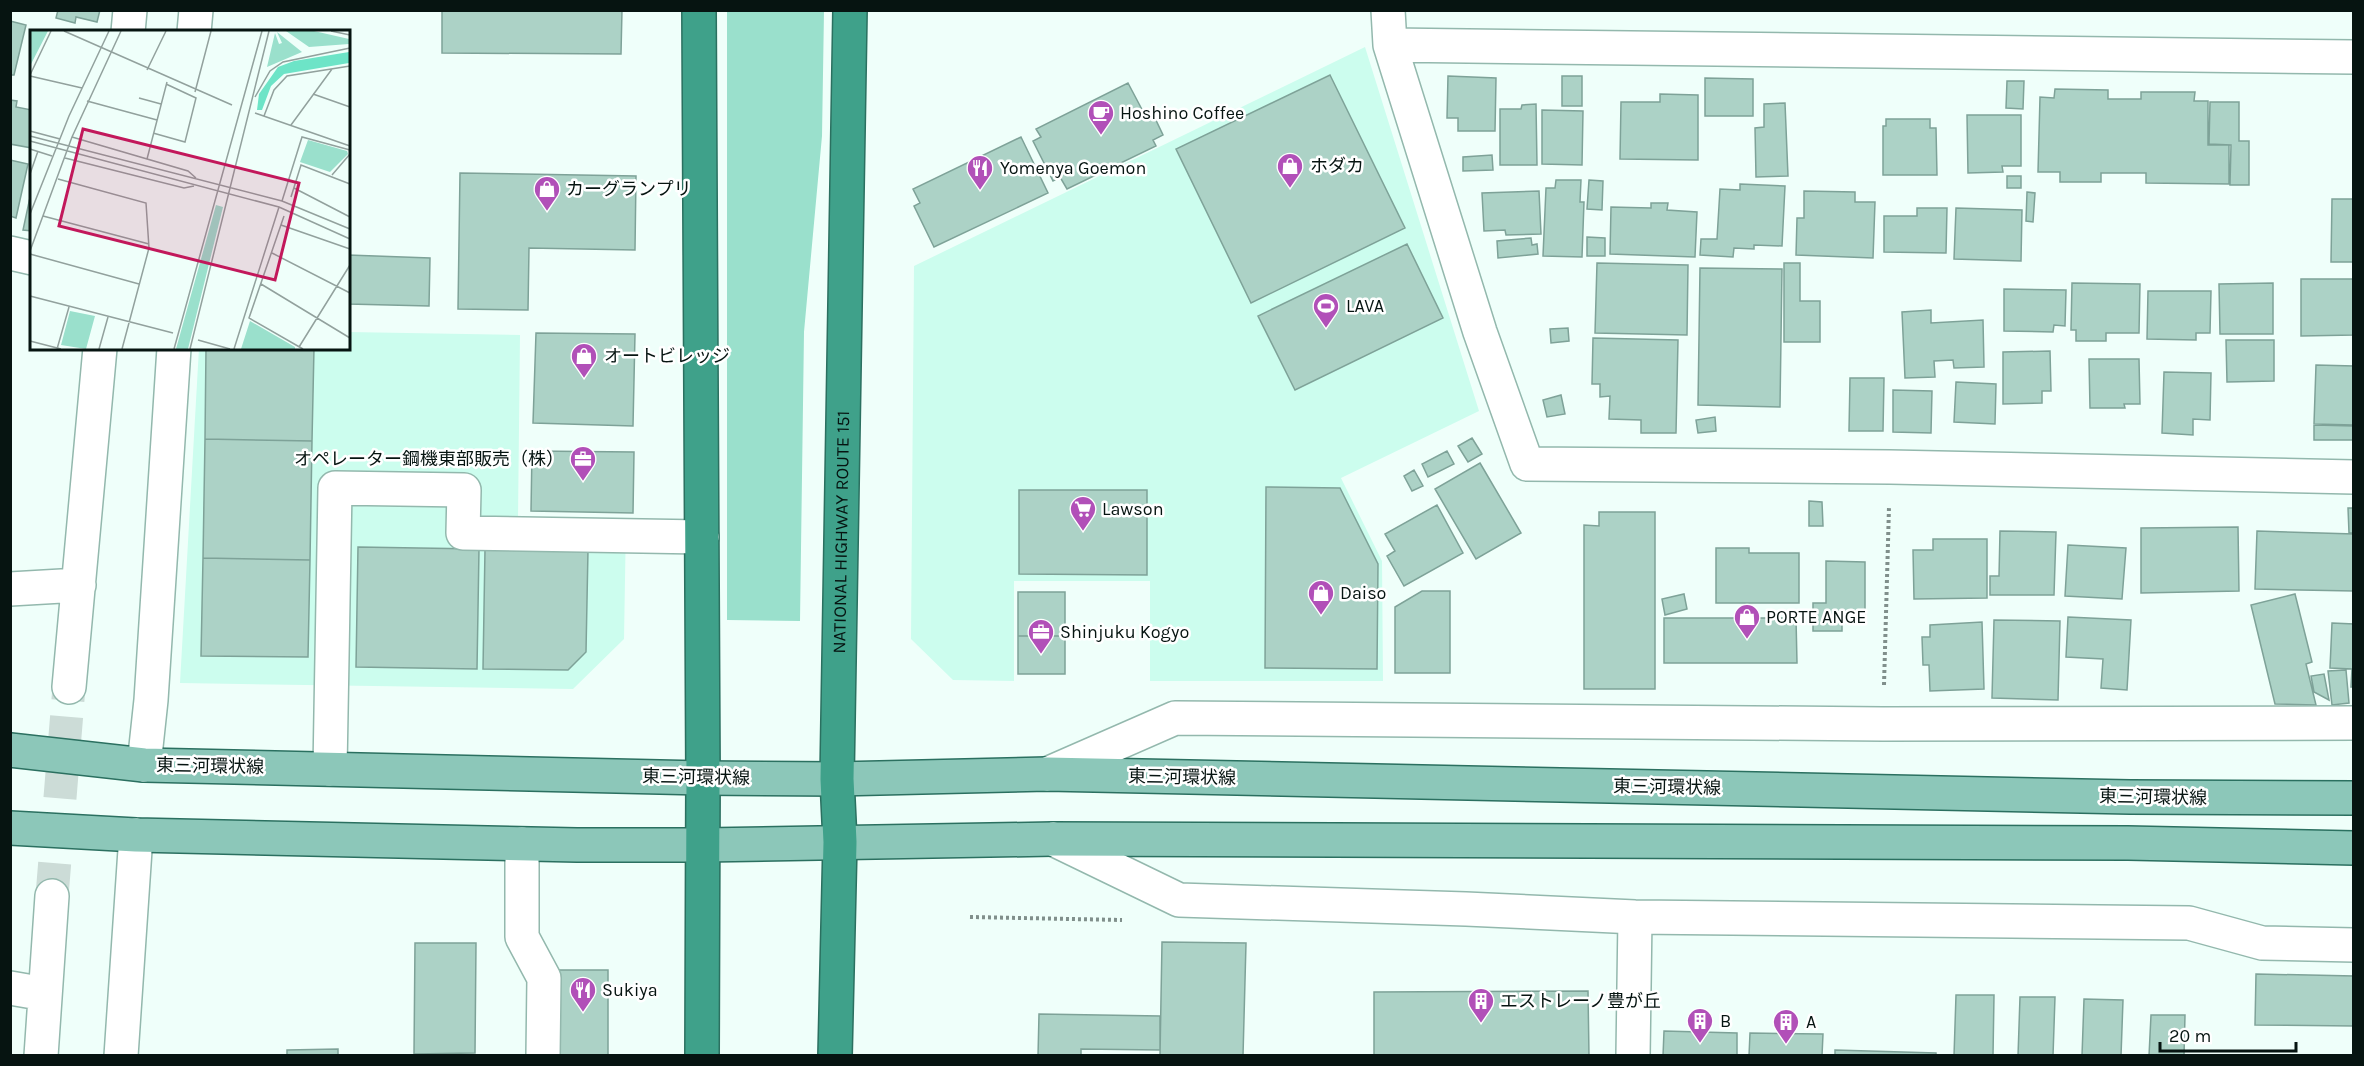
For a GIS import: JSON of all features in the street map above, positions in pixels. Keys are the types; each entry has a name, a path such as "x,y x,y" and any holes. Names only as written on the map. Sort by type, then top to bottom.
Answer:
{"highway":[{"path":"699,10 702,1056"},
{"name":"NATIONAL HIGHWAY ROUTE 151","path":"835,1056 840,842 837,779 850,10"}],"main road":[{"name":"東三河環状線","path":"10,750 144,765 703,778 837,779 1047,774 2130,797 2354,798"},
{"path":"10,828 136,835 522,844 703,845 1053,839 2128,843 2354,848"}],"street":[{"path":"128,30 130,10"},
{"path":"194,30 196,10"},
{"path":"1388,10 1390,45 1480,332 1527,464 1890,467 2354,477"},
{"path":"1390,45 2354,57"},
{"path":"10,253 30,258"},
{"path":"69,687 100,350"},
{"path":"144,765 151,700 174,350"},
{"path":"330,769 335,488 464,490 463,533 702,537"},
{"path":"10,589 79,585"},
{"path":"1047,774 1175,718 1884,724 2354,723"},
{"path":"121,1056 136,835"},
{"path":"1053,839 1179,900 1635,917 2189,924 2262,942 2354,945"},
{"path":"522,844 522,937 544,978 543,1056"},
{"path":"40,1056 52,896"},
{"path":"1634,1056 1635,917"},
{"path":"10,988 45,994"}],"path":[{"path":"1884,724 1890,467"}],"shaded area":[{"path":"727,11 824,11 822,136 804,332 800,621 727,620"},
{"path":"1365,47 1479,411 1341,478 1382,561 1383,681 1150,681 1150,581 1014,581 1014,681 953,680 911,639 914,266"},
{"path":"350,332 520,335 518,519 626,520 624,639 573,689 180,683 199,350 350,350"}],"building":[{"path":"58,10 100,10 97,22 76,17 75,23 56,18"},
{"path":"442,10 622,10 621,54 442,53"},
{"path":"10,21 26,25 14,75 10,75"},
{"name":"ホダカ","path":"1330,75 1405,228 1251,303 1176,149"},
{"path":"1448,76 1496,78 1495,131 1458,131 1458,118 1447,118"},
{"path":"1562,76 1582,76 1582,106 1562,106"},
{"path":"1705,78 1753,79 1753,116 1705,116"},
{"path":"2007,81 2024,81 2023,109 2006,108"},
{"name":"Hoshino Coffee","path":"1128,83 1146,117 1153,114 1163,135 1153,140 1156,146 1067,189 1060,177 1053,181 1033,141 1041,137 1036,129"},
{"path":"2055,89 2108,90 2108,99 2141,99 2141,92 2195,92 2194,101 2208,101 2208,145 2229,145 2229,184 2146,183 2146,173 2101,173 2101,182 2060,182 2060,172 2038,172 2040,97 2054,98"},
{"path":"1660,94 1698,95 1698,160 1620,159 1621,102 1660,102"},
{"path":"10,100 17,101 16,107 30,110 30,148 10,144"},
{"path":"2210,102 2239,102 2239,141 2249,141 2249,185 2230,185 2231,145 2209,144"},
{"path":"1785,103 1788,176 1756,177 1755,128 1764,127 1764,104"},
{"path":"1536,104 1537,165 1500,165 1500,109 1521,109 1522,105"},
{"path":"1542,110 1583,111 1582,165 1542,164"},
{"path":"1967,115 2021,115 2021,166 2002,166 2003,172 1968,173"},
{"path":"1886,119 1930,119 1930,128 1936,128 1937,175 1883,175 1883,126 1886,126"},
{"name":"Yomenya Goemon","path":"1021,137 1048,193 934,247 914,206 920,203 913,189"},
{"path":"1492,155 1493,170 1463,171 1463,157"},
{"path":"10,160 28,164 16,218 10,216"},
{"name":"カーグランプリ","path":"460,173 636,176 635,250 529,248 528,310 458,309"},
{"path":"2007,176 2021,176 2021,188 2007,188"},
{"path":"1556,180 1581,180 1580,202 1584,202 1582,257 1543,256 1546,188 1555,188"},
{"path":"1589,180 1603,181 1602,210 1587,209"},
{"path":"1740,184 1785,186 1782,246 1754,245 1754,249 1734,248 1733,257 1700,255 1701,239 1717,239 1720,189 1740,190"},
{"path":"1539,191 1541,234 1506,235 1505,230 1484,231 1482,193"},
{"path":"1804,191 1855,192 1855,202 1875,202 1873,258 1796,255 1797,218 1804,218"},
{"path":"2027,192 2035,193 2033,222 2026,221"},
{"path":"30,197 30,231 23,230"},
{"path":"2332,199 2354,199 2354,262 2331,262"},
{"path":"1651,203 1668,203 1667,210 1697,212 1695,257 1610,254 1611,207 1651,208"},
{"path":"1917,208 1947,208 1946,253 1884,252 1884,216 1917,216"},
{"path":"1956,208 2022,210 2021,261 1954,259"},
{"path":"1587,237 1605,238 1605,256 1587,256"},
{"path":"1531,238 1532,245 1537,244 1538,254 1498,258 1497,241"},
{"path":"1407,244 1443,318 1295,390 1258,316"},
{"path":"350,255 430,258 429,306 350,304"},
{"path":"1597,263 1688,265 1687,335 1595,333"},
{"path":"1784,263 1800,263 1800,301 1820,301 1820,342 1784,342"},
{"path":"1700,268 1782,269 1780,407 1698,405"},
{"path":"2301,279 2354,279 2354,335 2301,336"},
{"path":"2072,283 2140,284 2139,333 2106,333 2106,341 2076,341 2076,330 2071,330"},
{"path":"2273,283 2273,334 2220,334 2219,284"},
{"path":"2004,289 2066,290 2065,326 2054,325 2053,332 2004,331"},
{"path":"2148,291 2211,291 2210,333 2196,333 2196,340 2147,339"},
{"path":"1931,310 1931,323 1983,320 1984,367 1954,368 1953,360 1934,361 1935,377 1905,378 1902,312"},
{"path":"1568,328 1569,341 1551,343 1550,329"},
{"name":"オートビレッジ","path":"536,333 635,334 633,426 533,423"},
{"path":"1593,338 1678,340 1676,433 1641,433 1641,420 1609,419 1610,396 1600,397 1600,384 1592,384"},
{"path":"2226,340 2274,340 2274,381 2227,382"},
{"path":"206,350 314,350 312,441 205,439"},
{"path":"2050,351 2051,391 2042,391 2042,403 2003,404 2003,352"},
{"path":"2089,359 2139,359 2140,404 2124,404 2125,408 2090,408"},
{"path":"2316,365 2354,366 2354,425 2314,424"},
{"path":"2164,372 2211,373 2210,420 2193,419 2193,435 2162,433"},
{"path":"1850,378 1884,378 1883,431 1849,431"},
{"path":"1956,382 1996,384 1995,424 1954,422"},
{"path":"1893,390 1932,391 1931,433 1893,432"},
{"path":"1561,395 1565,414 1547,417 1543,400"},
{"path":"1715,417 1716,431 1698,433 1696,420"},
{"path":"2314,425 2354,426 2354,440 2314,440"},
{"path":"1472,438 1482,454 1468,462 1458,446"},
{"path":"205,439 312,441 310,560 203,558"},
{"name":"オペレーター鋼機東部販売（株）","path":"532,451 634,452 633,513 531,511"},
{"path":"1447,451 1454,464 1428,477 1422,464"},
{"path":"1480,463 1521,533 1476,559 1435,489"},
{"path":"1414,470 1423,486 1412,491 1404,476"},
{"name":"Daiso","path":"1266,487 1340,488 1378,564 1377,669 1265,668"},
{"name":"Lawson","path":"1019,490 1147,490 1147,575 1019,574"},
{"path":"1809,501 1822,502 1823,526 1809,526"},
{"path":"1437,505 1463,553 1404,586 1387,556 1395,551 1385,534"},
{"path":"2348,508 2354,508 2354,533 2349,533"},
{"path":"1599,512 1655,512 1655,689 1584,689 1584,525 1599,526"},
{"path":"2238,527 2239,591 2141,593 2141,528"},
{"path":"2000,531 2056,532 2054,595 1990,595 1990,576 1999,576"},
{"path":"2257,531 2354,534 2354,591 2255,589"},
{"path":"1933,539 1987,539 1987,598 1914,599 1913,550 1933,550"},
{"path":"2068,545 2126,548 2122,599 2065,596"},
{"path":"358,547 479,549 477,669 356,667"},
{"path":"1716,548 1749,548 1749,553 1799,553 1799,603 1716,603"},
{"path":"485,549 588,550 586,652 568,670 483,669"},
{"path":"203,558 310,560 308,657 201,656"},
{"path":"1826,561 1865,562 1865,615 1842,616 1842,631 1813,631 1813,603 1826,603"},
{"path":"1422,591 1450,591 1450,673 1395,673 1395,607"},
{"path":"1018,592 1065,592 1065,636 1018,636"},
{"path":"1684,594 1687,609 1665,615 1662,599"},
{"path":"2295,594 2312,662 2306,664 2316,705 2275,704 2251,605"},
{"path":"2068,617 2131,620 2127,690 2101,688 2103,659 2066,657"},
{"path":"1664,618 1796,618 1797,663 1664,663"},
{"path":"1994,620 2060,621 2058,700 1992,698"},
{"path":"1982,622 1984,689 1930,691 1929,665 1923,665 1922,637 1930,637 1930,625"},
{"path":"2332,623 2354,624 2354,687 2351,687 2352,669 2330,668"},
{"name":"Shinjuku Kogyo","path":"1018,636 1065,636 1065,674 1018,674"},
{"path":"2346,670 2349,703 2332,705 2328,671"},
{"path":"2324,674 2329,700 2314,692 2311,676"},
{"path":"1162,942 1246,943 1243,1056 1160,1056"},
{"path":"415,943 476,943 475,1053 414,1054"},
{"name":"Sukiya","path":"559,970 608,970 608,1056 559,1056"},
{"path":"2256,974 2354,976 2354,1026 2255,1025"},
{"name":"エストレーノ豊が丘","path":"1588,991 1589,1056 1374,1056 1374,992"},
{"path":"1956,995 1994,995 1993,1056 1954,1056"},
{"path":"2020,997 2055,997 2053,1056 2018,1056"},
{"path":"2084,999 2123,1000 2121,1056 2082,1056"},
{"path":"1039,1014 1160,1016 1160,1050 1081,1049 1081,1056 1038,1056"},
{"path":"2151,1015 2185,1015 2184,1056 2149,1056"},
{"name":"B","path":"1664,1031 1737,1033 1737,1056 1663,1056"},
{"name":"A","path":"1750,1033 1823,1034 1822,1056 1749,1056"},
{"path":"338,1049 338,1056 287,1056 287,1050"},
{"path":"1835,1050 1936,1053 1936,1056 1835,1056"}],"tunnel":[{"path":"52,896 69,687"}],"place":[{"name":"Hoshino Coffee","path":"1101,136"},
{"name":"ホダカ","path":"1290,189"},
{"name":"Yomenya Goemon","path":"980,191"},
{"name":"カーグランプリ","path":"547,212"},
{"name":"LAVA","path":"1326,329"},
{"name":"オートビレッジ","path":"584,379"},
{"name":"オペレーター鋼機東部販売（株）","path":"583,482"},
{"name":"Lawson","path":"1083,532"},
{"name":"Daiso","path":"1321,616"},
{"name":"PORTE ANGE","path":"1747,640"},
{"name":"Shinjuku Kogyo","path":"1041,655"},
{"name":"Sukiya","path":"583,1013"},
{"name":"エストレーノ豊が丘","path":"1481,1024"},
{"name":"B","path":"1700,1044"},
{"name":"A","path":"1786,1045"}]}
